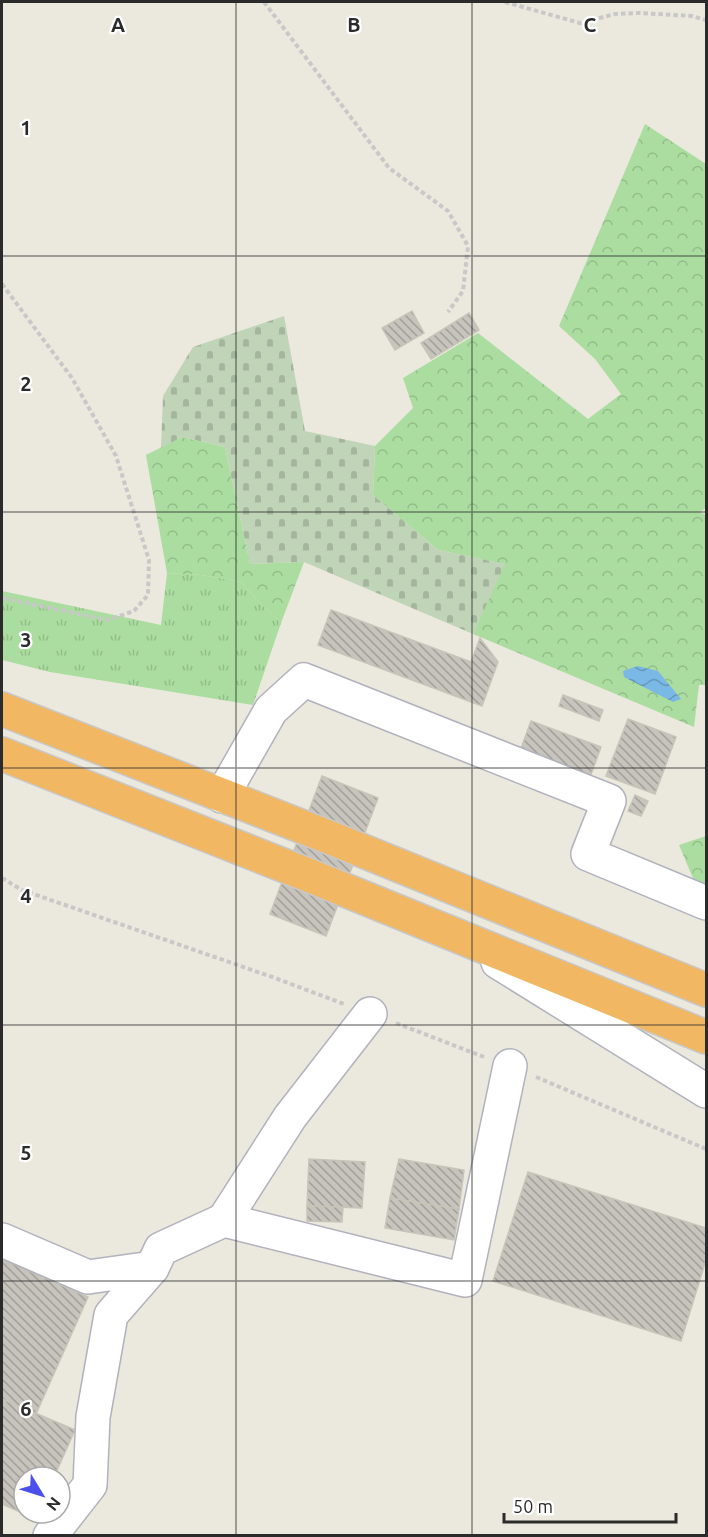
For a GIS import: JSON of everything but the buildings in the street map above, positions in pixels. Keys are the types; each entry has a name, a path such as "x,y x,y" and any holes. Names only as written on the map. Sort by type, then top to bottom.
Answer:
{"highway":[{"path":"2,709 331,838 706,990"},
{"path":"2,754 706,1037"}],"street":[{"path":"222,796 271,710 304,680 609,801 588,854 706,903"},
{"path":"450,933 706,1091"},
{"path":"50,1536 90,1485 93,1417 111,1315 152,1268 161,1249 224,1220 290,1117 370,1014"},
{"path":"224,1220 465,1280 510,1066"},
{"path":"2,1240 88,1277 152,1268"}],"path":[{"path":"264,2 388,168 448,211 468,246 463,291 448,312"},
{"path":"505,2 580,23 615,14 639,13 692,16 706,20"},
{"path":"2,284 72,378 116,456 149,560 148,595 134,611 108,620 2,598"}],"green space":[{"path":"645,124 706,164 706,508 700,512 706,515 706,685 699,685 694,727 473,634 504,564 438,550 373,495 375,446 413,408 403,378 478,333 588,419 621,394 595,359 559,326"},
{"path":"284,316 305,431 375,446 373,495 438,550 505,564 473,634 304,562 250,564 225,447 182,437 161,448 163,396 193,347"},
{"path":"182,437 225,447 250,564 304,562 281,623 241,582 202,575 167,573 146,455"},
{"path":"167,573 202,575 241,582 281,623 253,705 50,672 2,660 2,591 161,625"},
{"path":"706,836 706,886 695,883 679,845"}],"water":[{"path":"638,666 658,671 681,699 673,702 624,677 623,671"}]}
